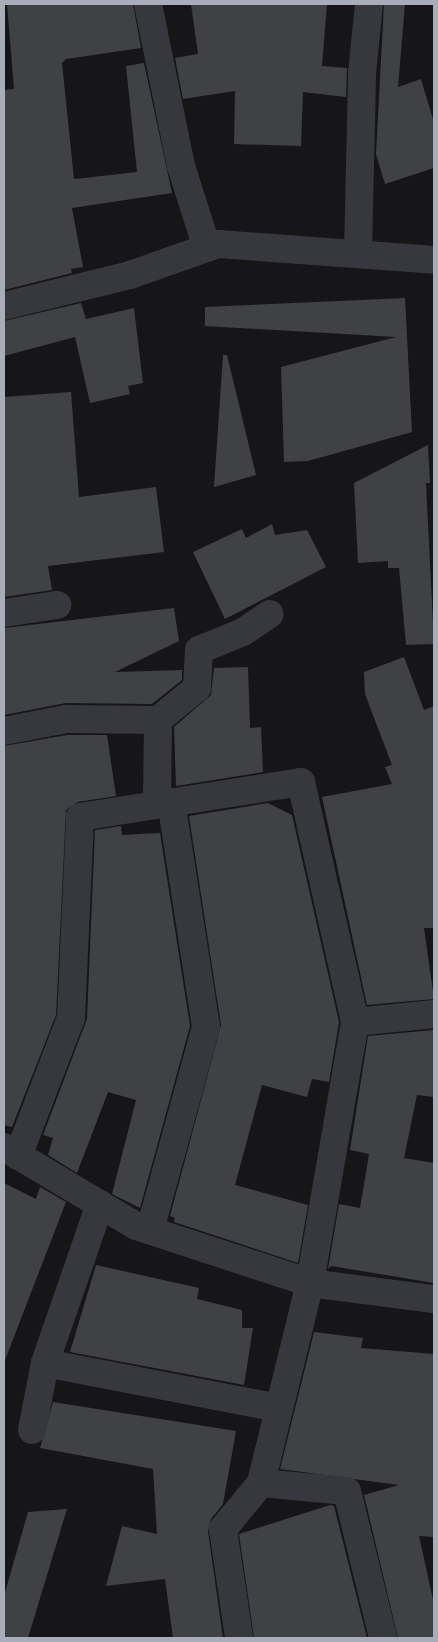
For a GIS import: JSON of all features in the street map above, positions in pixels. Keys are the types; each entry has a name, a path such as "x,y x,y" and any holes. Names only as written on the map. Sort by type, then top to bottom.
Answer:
{"street":[{"path":"148,4 181,166 206,248"},
{"path":"358,254 362,73 369,4"},
{"path":"4,306 130,275 218,244 434,260"},
{"path":"4,613 56,605"},
{"path":"4,731 66,719 158,720 197,688 199,650 243,632 270,614"},
{"path":"150,1230 206,1027 164,803 158,720"},
{"path":"239,1638 223,1529 261,1483 310,1283 354,1022 301,782 80,817 71,1018 11,1152 100,1204 150,1230 310,1283 434,1299"},
{"path":"354,1022 434,1014"},
{"path":"32,1430 45,1363 100,1204"},
{"path":"45,1363 278,1408"},
{"path":"261,1483 347,1491 383,1638"}],"path":[{"path":"4,871 78,862"}],"building":[{"path":"7,4 133,4 141,48 66,59 62,63 74,179 137,172 126,66 144,63 172,193 72,208 83,267 71,269 72,273 4,290 4,90 14,89"},
{"path":"191,4 327,4 322,66 347,68 346,97 303,92 301,146 234,144 235,91 183,99 175,58 198,54"},
{"path":"384,4 405,4 398,87 421,79 434,123 434,168 385,184 376,154"},
{"path":"405,298 412,432 308,461 284,462 281,367 396,337 205,326 205,307"},
{"path":"81,303 86,319 134,308 143,383 128,386 130,394 90,403 75,337 4,356 4,321"},
{"path":"223,355 227,355 256,475 214,487"},
{"path":"71,392 79,497 156,487 164,552 48,566 52,590 4,597 4,397"},
{"path":"428,445 430,483 426,483 434,644 406,645 399,568 388,568 388,561 358,563 354,483"},
{"path":"272,524 275,535 307,530 326,567 225,619 193,552 242,529 246,538"},
{"path":"174,608 179,641 115,672 182,670 182,680 152,704 66,703 4,715 4,628"},
{"path":"404,657 424,710 434,706 434,928 424,928 434,999 367,1005 322,797 392,784 385,767 392,765 365,694 364,672"},
{"path":"248,667 250,728 261,727 263,772 176,786 174,727 211,695 214,668"},
{"path":"67,735 107,735 116,796 78,802 66,810 56,1015 12,1127 4,1125 4,746"},
{"path":"268,803 292,815 339,1022 329,1082 312,1079 307,1097 262,1085 235,1185 308,1205 298,1263 174,1222 175,1218 170,1216 221,1025 189,816"},
{"path":"121,826 122,835 160,833 190,1026 140,1208 112,1194 136,1100 108,1092 77,1173 48,1155 53,1138 43,1135 87,1019 95,830"},
{"path":"434,1030 434,1097 417,1095 404,1158 434,1163 434,1283 331,1266 328,1269 339,1204 360,1208 369,1154 350,1150 368,1036"},
{"path":"4,1183 36,1199 40,1187 66,1202 5,1360"},
{"path":"96,1265 199,1288 197,1299 242,1310 242,1328 253,1328 244,1385 70,1352"},
{"path":"314,1332 363,1338 361,1348 434,1354 434,1537 419,1536 434,1604 434,1638 398,1638 364,1495 399,1485 280,1469"},
{"path":"53,1402 236,1431 223,1504 211,1519 208,1531 223,1638 173,1638 165,1579 106,1586 122,1526 157,1534 153,1469 40,1448"},
{"path":"330,1505 334,1506 367,1638 254,1638 239,1534"},
{"path":"67,1509 28,1638 4,1638 4,1596 28,1512"}]}
